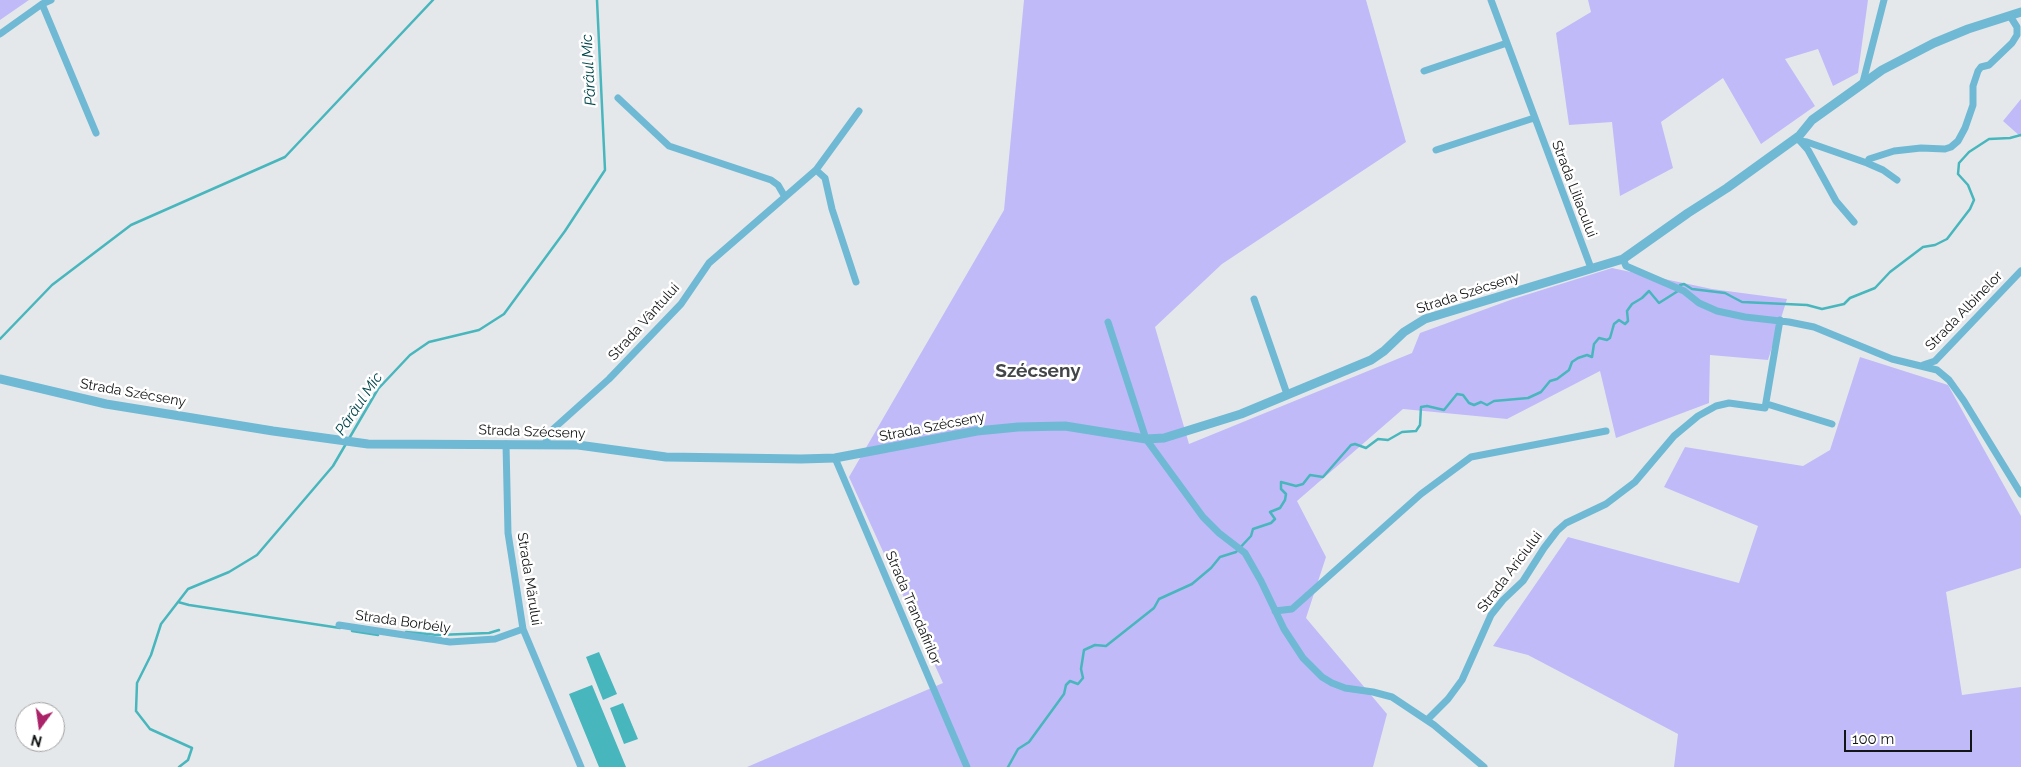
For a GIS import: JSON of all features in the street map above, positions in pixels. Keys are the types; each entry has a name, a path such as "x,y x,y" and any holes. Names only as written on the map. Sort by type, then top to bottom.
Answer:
{"street":[{"path":"0,34 42,4 51,0"},
{"name":"Strada Liliacului","path":"1491,0 1590,268"},
{"path":"1863,82 1884,0"},
{"path":"42,4 96,133"},
{"name":"Strada Szécseny","path":"0,379 106,404 368,444 545,444 578,445 666,457 835,458 977,431 1018,427 1065,426 1146,439 1174,436 1241,414 1376,357 1404,332 1425,319 1623,259 1799,139 1812,120 1863,82 1926,46 1968,29 2021,12"},
{"path":"1867,163 1869,159 1894,151 1921,148 1945,149 1956,144 1965,128 1973,105 1973,86 1978,71 1980,68 1989,65 2017,35 2017,26 2010,16"},
{"path":"1424,72 1506,43"},
{"path":"618,98 668,146 771,180 778,185 785,197"},
{"name":"Strada Vântului","path":"545,444 552,431 609,379 681,304 709,263 816,170 859,111"},
{"path":"1436,150 1534,118"},
{"path":"1799,139 1867,163 1883,170 1897,180"},
{"path":"1799,139 1808,150 1836,201 1854,222"},
{"path":"816,170 826,178 832,209 856,282"},
{"path":"1623,259 1626,266 1679,288 1699,303 1717,311 1814,327 1892,359 1936,370 1949,380 2021,494"},
{"name":"Strada Albinelor","path":"1923,366 1935,361 2021,271"},
{"path":"1254,299 1287,394"},
{"path":"1767,404 1780,320"},
{"path":"1108,322 1146,439 1203,517 1219,533 1240,548 1254,567 1284,628 1304,658 1322,677 1344,688 1392,697 1427,720 1484,767"},
{"name":"Strada Ariciului","path":"1427,720 1448,698 1467,673 1491,615 1503,600 1523,581 1557,531 1566,524 1606,504 1635,482 1674,436 1698,416 1716,406 1729,403 1765,408 1767,404 1832,424"},
{"path":"1275,611 1292,609 1421,494 1471,457 1606,431"},
{"name":"Strada Mărului","path":"506,444 508,533 522,629 581,767"},
{"name":"Strada Trandafirilor","path":"835,458 967,767"},
{"name":"Strada Borbély","path":"339,625 450,642 495,639 522,629"}],"shaded area":[{"path":"0,0 29,0 0,20"},
{"path":"1024,0 1366,0 1406,142 1222,264 1155,327 1189,444 1412,353 1420,333 1513,299 1612,268 1712,289 1787,299 1768,360 1710,355 1709,403 1616,438 1600,371 1507,419 1403,409 1297,501 1326,557 1306,618 1387,714 1373,767 747,767 943,683 849,477 1004,210"},
{"path":"1588,0 1868,0 1858,73 1833,86 1818,49 1785,59 1815,106 1761,144 1723,78 1661,122 1673,168 1620,196 1612,122 1569,125 1556,33 1591,12"},
{"path":"2021,99 2021,137 2003,121"},
{"path":"1860,357 1948,385 2021,516 2021,568 1946,592 1962,695 2021,687 2021,767 1674,767 1678,734 1528,655 1493,646 1568,537 1739,583 1758,526 1664,487 1685,447 1803,466 1830,450"}],"water":[{"path":"599,652 617,694 603,700 586,657"},
{"path":"592,685 626,767 599,767 569,694"},
{"path":"623,703 638,739 624,744 610,708"}],"waterway":[{"path":"0,339 52,285 131,225 285,157 433,0"},
{"name":"Pârâul Mic","path":"179,767 188,760 192,748 150,729 136,711 137,683 151,655 161,624 188,589 229,572 257,555 333,466 378,389 410,355 429,342 479,330 504,314 565,231 605,170 597,0"},
{"path":"1008,767 1018,749 1029,742 1064,694 1066,685 1070,681 1078,684 1083,678 1081,669 1084,650 1095,645 1106,646 1154,608 1159,599 1192,584 1211,568 1220,557 1236,552 1251,536 1253,529 1271,523 1275,519 1270,512 1280,508 1285,500 1286,494 1281,489 1281,482 1296,486 1303,484 1310,475 1323,477 1351,445 1355,444 1366,448 1378,439 1388,440 1402,432 1416,431 1420,425 1421,407 1427,406 1444,410 1457,394 1463,395 1469,403 1474,405 1481,402 1487,405 1494,401 1528,398 1541,392 1550,381 1557,379 1569,370 1572,362 1587,355 1592,357 1594,344 1599,338 1607,340 1610,338 1614,324 1619,320 1625,324 1628,321 1627,311 1632,304 1649,291 1659,303 1678,291 1680,285 1684,284 1692,289 1725,293 1742,302 1807,305 1822,309 1844,304 1850,298 1875,288 1890,272 1923,247 1935,245 1947,239 1970,209 1974,200 1968,185 1958,174 1959,163 1969,152 1989,139 2010,138 2021,135"},
{"path":"178,602 340,628"},
{"path":"406,632 438,635 489,633 499,630"},
{"path":"352,631 378,635"}],"district":[{"name":"Szécseny","path":"1038,371"}]}
